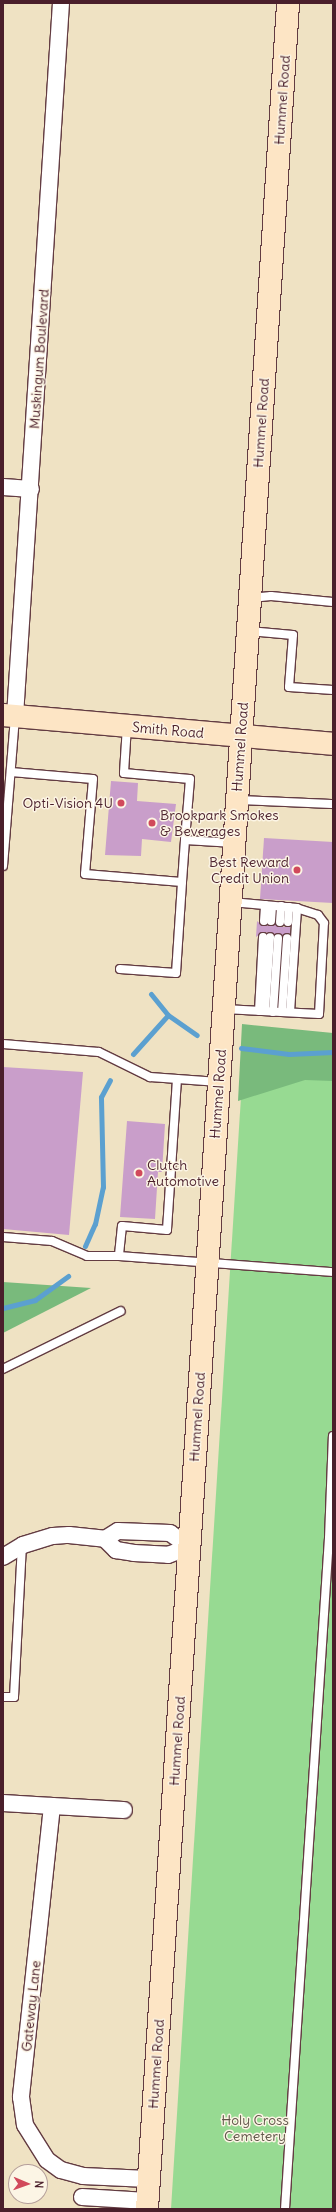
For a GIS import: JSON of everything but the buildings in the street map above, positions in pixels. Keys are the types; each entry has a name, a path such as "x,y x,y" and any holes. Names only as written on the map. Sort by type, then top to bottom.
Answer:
{"street":[{"name":"Muskingum Boulevard","path":"9,715 31,489 61,3"},
{"name":"Hummel Road","path":"147,2196 288,3"},
{"path":"3,487 31,489"},
{"name":"Smith Road","path":"9,715 241,737 333,744"},
{"path":"3,1556 22,1544 53,1536 69,1535 105,1539 118,1531 170,1533 189,1546"},
{"path":"105,1539 116,1550 168,1556 189,1546"},
{"path":"3,1803 124,1810"},
{"name":"Gateway Lane","path":"52,1806 21,2097 25,2125 47,2160 61,2170 147,2196"},
{"path":"83,2176 81,2203 147,2196"}],"lane":[{"path":"250,598 270,596 333,602"},
{"path":"248,631 293,635 289,687 333,690"},
{"path":"3,866 6,783 11,772 9,715"},
{"path":"120,969 176,973 190,779 124,773 127,726"},
{"path":"11,772 92,779 85,874 182,882"},
{"path":"237,800 333,804"},
{"path":"185,840 234,843"},
{"path":"224,1009 319,1014 324,923 318,915 281,906 230,902"},
{"path":"281,906 276,921 281,906"},
{"path":"281,906 286,1012"},
{"path":"265,1011 270,937 265,1011"},
{"path":"286,1012 287,938"},
{"path":"3,1044 100,1052 143,1075 219,1082"},
{"path":"119,1256 122,1226 167,1230 177,1079"},
{"path":"3,1237 52,1241 87,1256 119,1256 333,1272"},
{"path":"3,1369 121,1310"},
{"path":"285,2209 331,1540 333,1436"},
{"path":"3,1697 14,1697 22,1544"}],"green space":[{"path":"242,1024 333,1033 333,1081 305,1080 238,1101"},
{"name":"Holy Cross Cemetery","path":"244,1049 333,1056 333,2209 171,2209"},
{"path":"3,1282 91,1288 3,1333"}],"waterway":[{"path":"151,994 168,1015"},
{"path":"133,1054 168,1015 197,1035"},
{"path":"241,1048 289,1054 333,1052"},
{"path":"85,1246 95,1224 103,1187 101,1097 110,1080"},
{"path":"3,1308 35,1300 68,1276"}],"place":[{"name":"Opti-Vision 4U","path":"121,803"},
{"name":"Brookpark Smokes & Beverages","path":"152,823"},
{"name":"Best Reward Credit Union","path":"297,870"},
{"name":"Clutch Automotive","path":"139,1173"}]}
